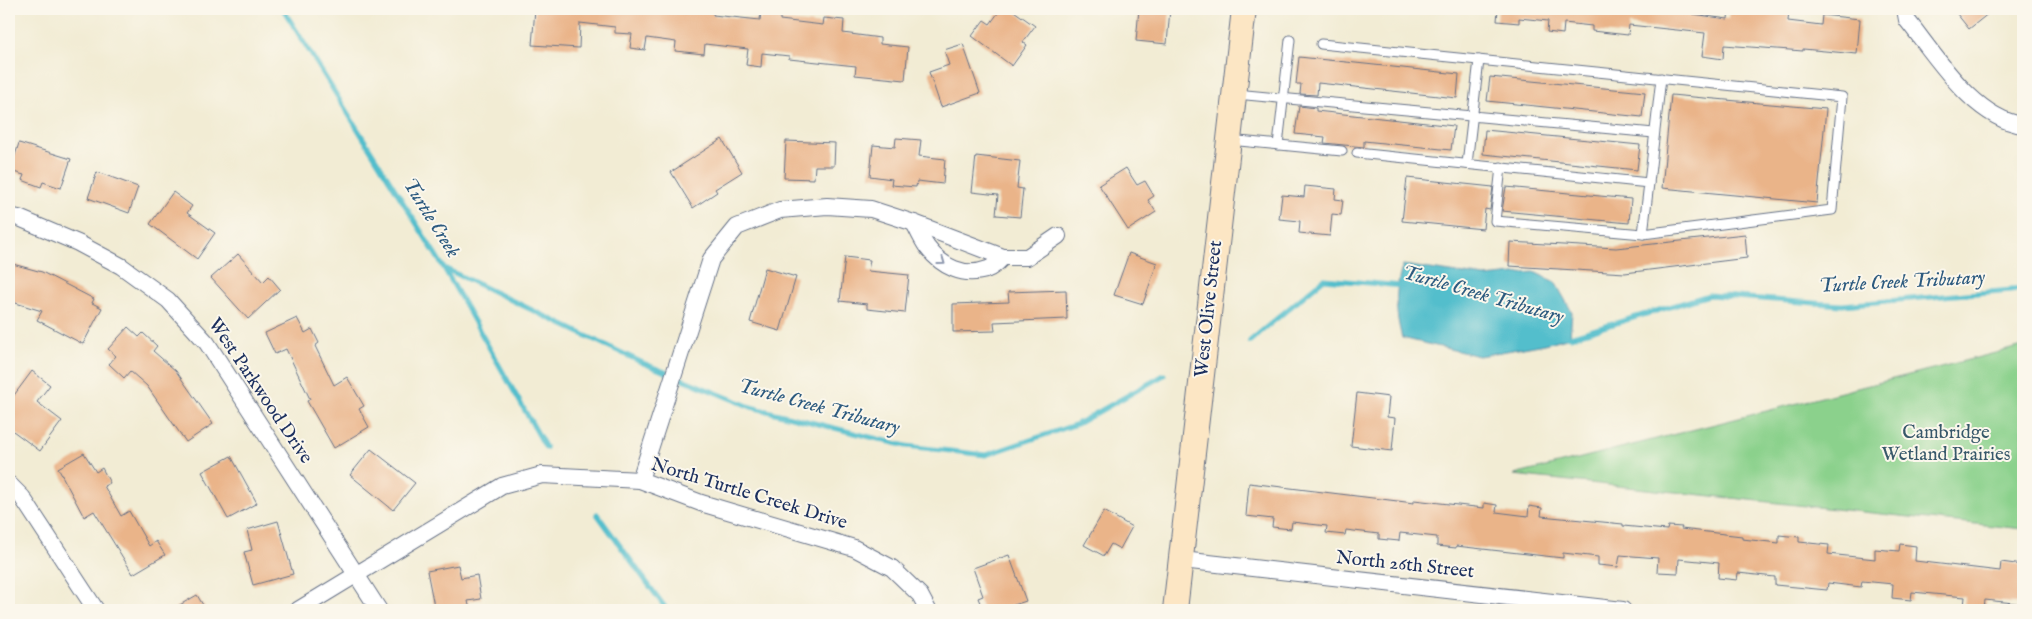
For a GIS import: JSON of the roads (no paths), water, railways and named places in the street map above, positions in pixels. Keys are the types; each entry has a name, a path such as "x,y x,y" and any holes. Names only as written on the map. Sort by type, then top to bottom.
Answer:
{"main road":[{"name":"West Olive Street","path":"1175,610 1244,9"}],"street":[{"path":"1905,9 1907,20 1956,81 1981,108 2011,123 2023,124"},
{"path":"640,480 711,259 737,228 780,210 827,206 871,209 914,223 1003,257 1027,256 1058,236"},
{"name":"West Parkwood Drive","path":"9,216 19,218 78,243 121,266 168,300 208,343 379,610"},
{"path":"914,223 926,246 940,262 958,271 974,272 990,269 1003,257"},
{"name":"North Turtle Creek Drive","path":"298,610 502,486 542,475 640,480 701,503 854,548 892,568 920,595 928,610"},
{"path":"9,484 22,497 96,610"},
{"name":"North 26th Street","path":"1182,560 1623,610"}],"lane":[{"path":"1278,144 1290,40"},
{"path":"1321,44 1842,97 1832,210 1643,234 1495,221 1501,168"},
{"path":"1466,164 1479,60"},
{"path":"1643,234 1661,78"},
{"path":"1234,94 1654,133"},
{"path":"1229,140 1342,151"},
{"path":"1357,153 1649,182"}],"water":[{"path":"1403,265 1485,277 1534,272 1555,282 1572,312 1570,337 1545,344 1479,356 1402,338 1396,302"}],"waterway":[{"name":"Turtle Creek","path":"283,9 444,268 546,448"},
{"name":"Turtle Creek Tributary","path":"444,268 643,363 751,407 906,446 986,455 1077,424 1164,375"},
{"name":"Turtle Creek Tributary","path":"1250,341 1324,279 1402,286"},
{"name":"Turtle Creek Tributary","path":"1564,335 1570,337 1709,295 1842,305 2023,289"},
{"name":"Turtle Creek","path":"597,514 667,610"}],"park label":[{"name":"Cambridge Wetland Prairies","path":"1946,444"}]}
